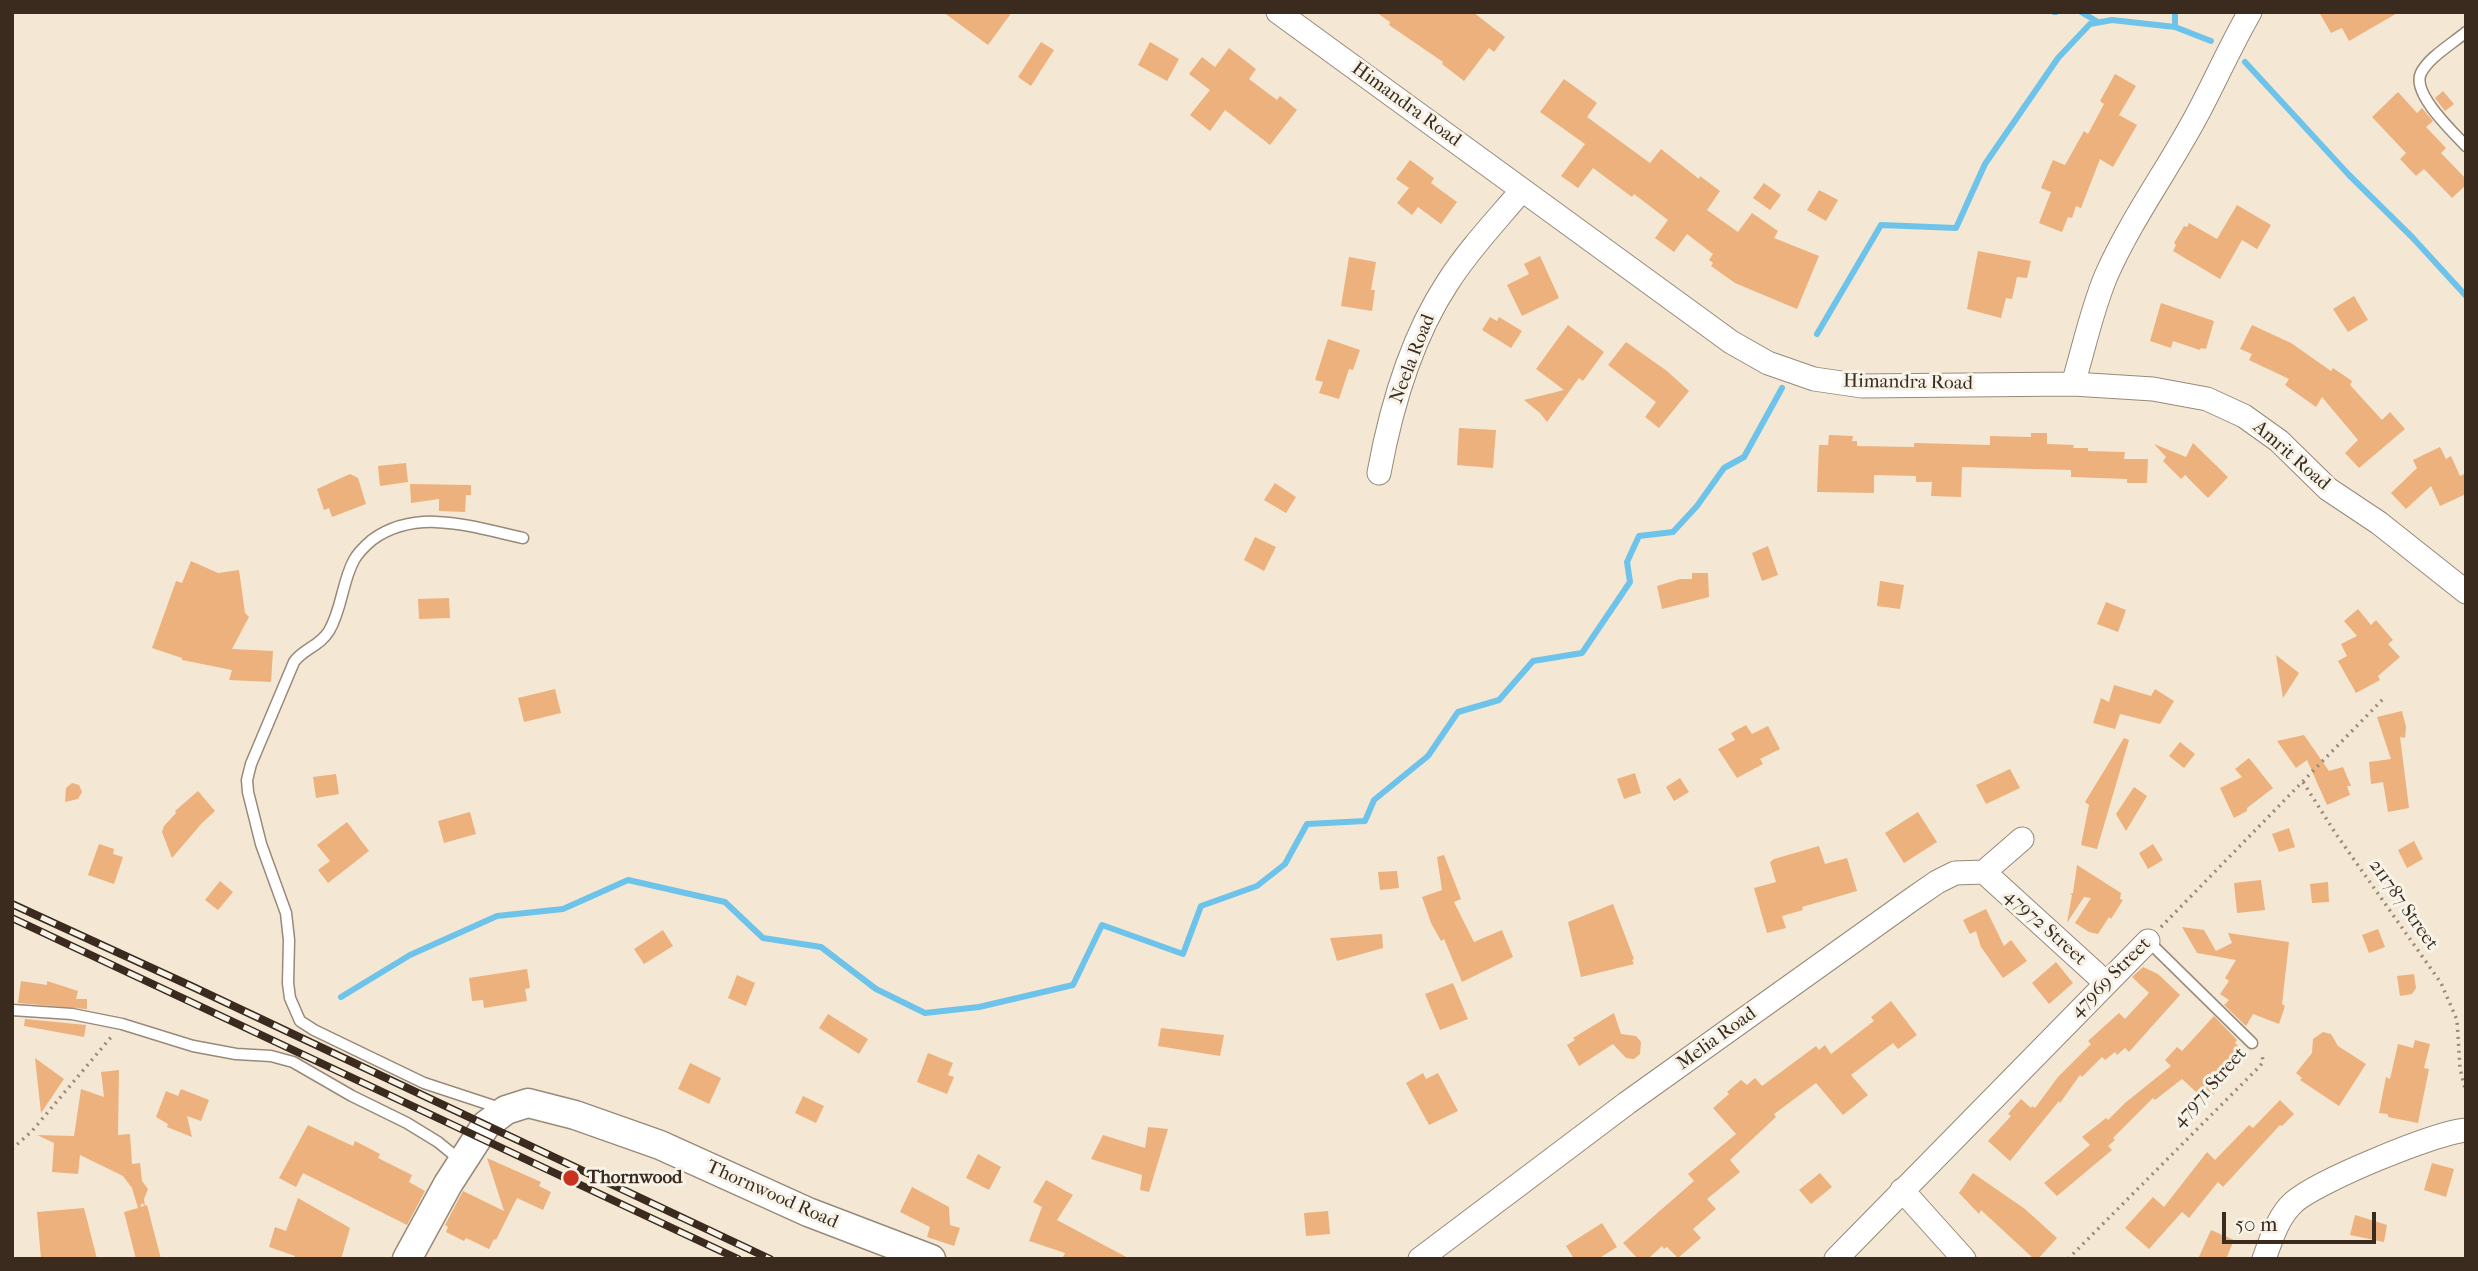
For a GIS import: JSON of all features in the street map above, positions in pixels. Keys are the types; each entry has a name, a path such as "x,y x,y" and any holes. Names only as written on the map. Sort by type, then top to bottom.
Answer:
{"street":[{"name":"Himandra Road","path":"1278,12 1731,342 1768,363 1814,379 1862,386 2073,384"},
{"path":"2073,384 2088,323 2107,275 2128,232 2198,113 2228,50 2250,12"},
{"name":"Neela Road","path":"1379,473 1387,429 1422,328 1448,281 1522,190"},
{"name":"Amrit Road","path":"2073,384 2153,388 2207,399 2262,427 2328,489 2379,523 2466,592"},
{"path":"1984,872 2022,839"},
{"name":"47972 Street","path":"1984,872 2106,983"},
{"name":"Melia Road","path":"1420,1259 1628,1103 1920,894 1955,873 1984,872"},
{"name":"47969 Street","path":"1836,1259 2148,941"},
{"name":"Thornwood Road","path":"506,1110 528,1103 575,1115 660,1145 808,1212 931,1259"},
{"path":"407,1259 486,1125 506,1110"},
{"path":"2264,1259 2274,1231 2292,1203 2308,1192 2431,1139 2466,1129"},
{"path":"1902,1190 1964,1259"}],"lane":[{"path":"2466,32 2426,66 2418,80 2421,91 2431,106 2466,146"},
{"path":"506,1110 424,1083 314,1030 300,1020 294,1011 288,983 289,940 286,913 261,844 250,806 247,779 262,735 294,663 299,655 322,640 329,631 353,561 362,548 384,531 415,522 446,521 523,538"},
{"name":"47971 Street","path":"2148,941 2252,1043"},
{"path":"12,1010 72,1014 122,1024 192,1046 236,1054 271,1056 293,1062 352,1096 407,1123 438,1142 462,1162"}],"path":[{"name":"47969 Street","path":"2148,941 2385,697"},
{"name":"211787 Street","path":"2303,782 2445,991 2456,1020 2460,1068 2466,1093"},
{"path":"12,1149 32,1131 122,1024"},
{"name":"47971 Street","path":"2068,1259 2260,1066 2263,1058 2252,1043"}],"building":[{"path":"943,12 1012,12 988,45"},
{"path":"1376,12 1473,12 1505,37 1494,52 1489,48 1464,81 1442,64 1443,62 1389,25 1390,22"},
{"path":"2319,12 2399,12 2349,41 2342,28 2331,33"},
{"path":"1041,42 1054,50 1031,86 1018,77"},
{"path":"1150,42 1179,59 1167,81 1138,65"},
{"path":"1229,48 1256,69 1249,79 1277,100 1280,96 1297,110 1270,145 1225,110 1210,131 1190,115 1210,90 1189,74 1202,57 1215,67"},
{"path":"2115,74 2136,86 2119,115 2137,125 2113,167 2100,159 2081,208 2076,206 2072,218 2068,217 2062,232 2039,223 2051,192 2041,188 2053,160 2065,165 2084,131 2088,134 2104,104 2100,101"},
{"path":"1564,79 1597,103 1587,117 1650,163 1661,149 1699,179 1700,176 1720,191 1707,210 1738,232 1752,213 1778,231 1774,238 1819,256 1797,309 1735,283 1711,266 1713,263 1709,260 1713,254 1687,234 1674,252 1655,238 1668,220 1593,168 1578,188 1561,176 1585,144 1540,112"},
{"path":"2443,91 2454,104 2445,111 2435,98"},
{"path":"2398,92 2417,113 2422,108 2433,121 2426,127 2446,148 2441,153 2466,179 2466,185 2452,198 2424,169 2416,176 2400,159 2406,153 2372,117"},
{"path":"1410,160 1434,178 1431,183 1457,202 1441,224 1418,207 1412,215 1397,203 1409,188 1396,179"},
{"path":"1764,183 1781,195 1770,210 1753,198"},
{"path":"1819,190 1838,200 1826,221 1807,210"},
{"path":"2237,205 2271,225 2257,249 2242,240 2220,279 2173,251 2176,245 2174,243 2184,226 2187,227 2189,223 2217,239"},
{"path":"1978,251 2031,261 2027,278 2017,277 2012,299 2006,298 2001,318 1967,309"},
{"path":"1540,256 1559,298 1522,316 1507,285 1529,274 1524,264"},
{"path":"1349,257 1376,262 1371,290 1375,290 1372,311 1341,306"},
{"path":"2354,296 2368,320 2348,332 2333,309"},
{"path":"2161,303 2214,321 2206,349 2200,350 2173,341 2171,348 2150,341"},
{"path":"1490,317 1497,321 1499,317 1522,331 1511,348 1482,330"},
{"path":"1568,325 1604,352 1583,381 1579,378 1547,422 1524,400 1564,390 1536,369"},
{"path":"2252,325 2291,343 2331,371 2333,368 2352,381 2350,385 2382,420 2390,412 2405,429 2359,468 2345,453 2358,440 2322,397 2316,407 2285,385 2289,379 2249,360 2252,354 2240,349"},
{"path":"1328,339 1360,350 1353,370 1349,369 1339,399 1319,393 1323,382 1315,380"},
{"path":"1626,342 1667,371 1689,391 1659,428 1645,417 1656,402 1608,365"},
{"path":"1459,428 1496,430 1493,468 1457,465"},
{"path":"2031,433 2047,433 2047,444 2074,445 2073,448 2088,448 2088,451 2125,452 2124,459 2148,459 2147,483 2127,483 2127,479 2071,477 2071,470 1962,467 1961,497 1931,496 1932,482 1916,482 1916,476 1874,475 1874,493 1817,492 1819,445 1828,445 1829,435 1853,436 1852,441 1857,441 1857,446 1914,447 1914,443 1990,445 1990,436 2031,437"},
{"path":"2193,443 2228,477 2208,498 2185,475 2181,479 2163,461 2166,457 2154,444 2186,457"},
{"path":"2440,447 2446,459 2451,456 2460,476 2466,473 2466,494 2440,506 2431,486 2406,509 2391,493 2417,468 2413,460"},
{"path":"406,463 408,482 380,486 378,466"},
{"path":"350,474 358,478 366,504 332,517 329,508 324,510 317,489"},
{"path":"1275,483 1296,497 1286,513 1264,500"},
{"path":"410,484 471,485 471,495 466,495 465,512 439,511 439,499 411,503"},
{"path":"1255,537 1276,547 1264,571 1244,560"},
{"path":"1768,546 1778,575 1762,581 1752,553"},
{"path":"191,561 218,573 239,570 245,613 249,617 232,649 273,651 271,682 229,680 232,670 182,660 152,648 176,581 182,583"},
{"path":"1692,573 1708,573 1709,597 1662,609 1657,586 1680,579 1692,579"},
{"path":"1880,581 1904,585 1900,609 1877,606"},
{"path":"449,598 450,618 419,619 418,599"},
{"path":"2106,602 2126,610 2118,632 2097,624"},
{"path":"2358,609 2371,625 2376,620 2393,640 2388,644 2400,657 2378,676 2380,680 2356,693 2338,661 2347,656 2341,644 2357,636 2344,621"},
{"path":"2276,655 2299,673 2283,698"},
{"path":"2114,685 2151,696 2155,689 2174,701 2160,724 2120,714 2115,729 2093,723 2101,698 2109,702"},
{"path":"555,689 561,713 524,722 518,698"},
{"path":"2402,711 2406,727 2405,738 2400,737 2409,808 2388,812 2383,782 2371,784 2369,762 2391,759 2377,717"},
{"path":"1746,725 1752,734 1768,726 1780,749 1760,759 1763,764 1737,778 1718,749 1735,740 1731,733"},
{"path":"2304,735 2329,771 2343,767 2351,786 2347,786 2350,795 2327,805 2307,760 2296,768 2277,741"},
{"path":"2124,738 2129,740 2097,849 2081,845 2089,805 2085,802"},
{"path":"2180,742 2195,754 2184,768 2169,756"},
{"path":"2249,758 2273,788 2247,808 2247,811 2234,818 2220,788 2242,777 2235,769"},
{"path":"2010,769 2020,788 1986,804 1976,785"},
{"path":"1635,773 1641,793 1624,799 1617,779"},
{"path":"336,774 339,794 316,798 313,777"},
{"path":"1680,778 1689,792 1674,801 1666,787"},
{"path":"72,783 79,785 82,792 78,799 65,802 66,788"},
{"path":"2134,787 2147,796 2126,831 2116,814"},
{"path":"198,791 215,811 172,858 162,832 164,826 175,811"},
{"path":"470,812 476,834 444,843 438,821"},
{"path":"1918,812 1937,842 1904,863 1885,833"},
{"path":"347,822 369,851 328,883 318,870 330,861 317,845"},
{"path":"2289,828 2295,847 2279,852 2272,834"},
{"path":"2414,841 2423,859 2407,868 2398,850"},
{"path":"99,844 114,849 113,854 123,857 114,884 88,875"},
{"path":"2153,844 2163,860 2148,869 2139,853"},
{"path":"1819,846 1825,864 1847,858 1857,891 1802,907 1803,910 1782,916 1786,928 1767,933 1754,888 1776,882 1770,862 1774,859"},
{"path":"1444,855 1461,899 1454,902 1474,942 1502,930 1513,957 1462,982 1444,939 1441,941 1431,923 1422,897 1442,890 1437,857"},
{"path":"2077,865 2121,893 2120,899 2123,900 2098,934 2075,923 2091,898 2084,897 2067,923"},
{"path":"1397,871 1399,888 1380,890 1378,872"},
{"path":"2261,880 2265,910 2237,913 2234,883"},
{"path":"220,881 233,892 218,910 205,900"},
{"path":"2328,882 2329,902 2312,903 2310,884"},
{"path":"1613,904 1634,964 1581,977 1568,922"},
{"path":"1986,909 2004,946 2011,940 2027,961 2003,978 1981,947 1976,931 1970,934 1963,920"},
{"path":"2182,927 2204,930 2216,951 2232,943 2228,933 2289,942 2282,1004 2285,1006 2279,1024 2253,1014 2246,1026 2224,1005 2229,1000 2220,994 2229,981 2225,978 2236,960 2197,953"},
{"path":"2378,929 2385,947 2369,953 2362,935"},
{"path":"663,930 673,946 644,964 634,949"},
{"path":"1382,934 1383,948 1337,961 1330,938"},
{"path":"2056,962 2073,983 2049,1004 2032,983"},
{"path":"2143,967 2158,974 2180,995 2129,1052 2125,1048 2105,1060 2102,1057 2082,1077 2080,1075 2060,1103 2059,1101 2010,1161 1988,1141 2011,1116 2008,1114 2021,1099 2031,1108 2035,1108 2058,1077 2091,1044 2088,1041 2119,1013 2125,1019 2149,993 2132,977"},
{"path":"527,969 530,988 525,989 527,1001 484,1008 483,1000 472,1001 469,978"},
{"path":"2414,974 2416,988 2412,994 2400,996 2397,976"},
{"path":"737,975 755,983 746,1006 728,998"},
{"path":"21,981 47,985 47,981 78,991 76,999 87,999 87,1009 18,1003"},
{"path":"1453,983 1468,1019 1440,1030 1425,994"},
{"path":"1891,1001 1917,1035 1898,1049 1893,1043 1851,1075 1868,1095 1843,1115 1816,1083 1774,1114 1776,1117 1730,1160 1740,1172 1707,1199 1716,1209 1693,1229 1701,1238 1678,1258 1667,1247 1664,1249 1662,1246 1648,1259 1638,1259 1623,1243 1694,1181 1688,1174 1736,1134 1713,1108 1729,1094 1727,1092 1741,1080 1747,1085 1755,1078 1762,1086 1816,1046 1819,1050 1825,1045 1831,1054 1874,1021 1871,1017"},
{"path":"1614,1013 1621,1034 1636,1036 1641,1042 1640,1054 1634,1059 1626,1058 1613,1044 1579,1066 1567,1045 1575,1040 1573,1038"},
{"path":"828,1014 868,1039 859,1054 819,1028"},
{"path":"2214,1016 2248,1055 2207,1102 2182,1079 2155,1100 2153,1098 2113,1138 2115,1140 2108,1146 2112,1150 2057,1196 2044,1183 2090,1145 2082,1137 2106,1118 2108,1120 2171,1066 2165,1060 2177,1047 2182,1051"},
{"path":"25,1019 86,1025 84,1037 24,1026"},
{"path":"1161,1028 1224,1035 1220,1056 1158,1046"},
{"path":"2323,1032 2331,1034 2338,1046 2366,1064 2339,1106 2300,1080 2302,1078 2296,1073 2312,1053 2313,1039"},
{"path":"2415,1040 2430,1044 2424,1068 2429,1069 2418,1123 2379,1113 2386,1077 2390,1079 2398,1044 2413,1048"},
{"path":"928,1053 953,1063 948,1075 954,1077 947,1094 917,1082"},
{"path":"35,1058 64,1079 41,1113"},
{"path":"690,1063 721,1078 709,1104 678,1089"},
{"path":"119,1070 118,1135 130,1134 132,1164 140,1163 142,1181 148,1189 144,1199 145,1206 147,1205 161,1259 136,1259 124,1212 138,1208 132,1188 123,1176 80,1155 78,1174 52,1172 54,1143 37,1135 74,1136 81,1089 104,1097 101,1072"},
{"path":"1423,1073 1426,1079 1438,1073 1458,1111 1429,1125 1406,1083"},
{"path":"181,1089 209,1100 201,1121 187,1116 192,1137 167,1127 168,1124 156,1117 166,1091 178,1096"},
{"path":"803,1096 824,1106 816,1123 795,1113"},
{"path":"2280,1100 2294,1114 2280,1125 2223,1187 2218,1182 2189,1218 2182,1212 2149,1249 2125,1228 2153,1197 2164,1207 2207,1152 2215,1160 2249,1125 2253,1128"},
{"path":"308,1125 353,1146 355,1141 380,1154 378,1158 412,1175 409,1182 425,1191 407,1225 303,1173 296,1187 279,1178"},
{"path":"1148,1127 1168,1129 1149,1192 1140,1190 1142,1175 1091,1159 1103,1135 1145,1148"},
{"path":"978,1154 1001,1167 989,1190 966,1178"},
{"path":"487,1158 541,1182 539,1186 551,1192 543,1210 517,1198 489,1249 446,1232 448,1227 445,1225 463,1191 504,1211"},
{"path":"2432,1163 2454,1169 2446,1197 2424,1190"},
{"path":"1820,1173 1832,1187 1811,1204 1799,1190"},
{"path":"1973,1173 2025,1209 2057,1238 2038,1259 2034,1259 1981,1210 1979,1214 1959,1193"},
{"path":"1046,1180 1073,1195 1057,1220 1130,1259 1062,1259 1065,1253 1029,1241 1042,1207 1033,1202"},
{"path":"912,1187 949,1207 950,1225 960,1228 954,1246 927,1237 930,1227 900,1212"},
{"path":"298,1198 350,1228 341,1259 294,1259 295,1256 269,1247 275,1227 286,1231"},
{"path":"84,1208 97,1259 41,1259 37,1212"},
{"path":"1328,1211 1330,1234 1306,1236 1304,1213"},
{"path":"2355,1215 2387,1225 2384,1242 2350,1235"},
{"path":"1602,1223 1617,1247 1598,1259 1574,1259 1566,1246"},
{"path":"2211,1230 2234,1240 2226,1259 2198,1259"}],"waterway":[{"path":"2081,12 2098,22"},
{"path":"2175,12 2175,27 2211,41"},
{"path":"1817,334 1881,225 1956,228 1985,164 2058,58 2090,24 2112,20 2175,27"},
{"path":"2245,62 2466,296"},
{"path":"341,997 410,955 497,916 563,909 628,880 725,902 763,938 821,947 876,989 925,1013 979,1007 1073,985 1102,925 1183,954 1201,906 1257,886 1285,864 1307,824 1365,821 1374,800 1428,756 1458,712 1499,700 1533,661 1582,653 1630,582 1627,562 1639,536 1673,532 1697,506 1724,468 1744,457 1782,388"}],"railway":[{"path":"12,904 770,1259"},
{"path":"12,918 738,1259"}],"place":[{"name":"Thornwood","path":"571,1178"}]}
